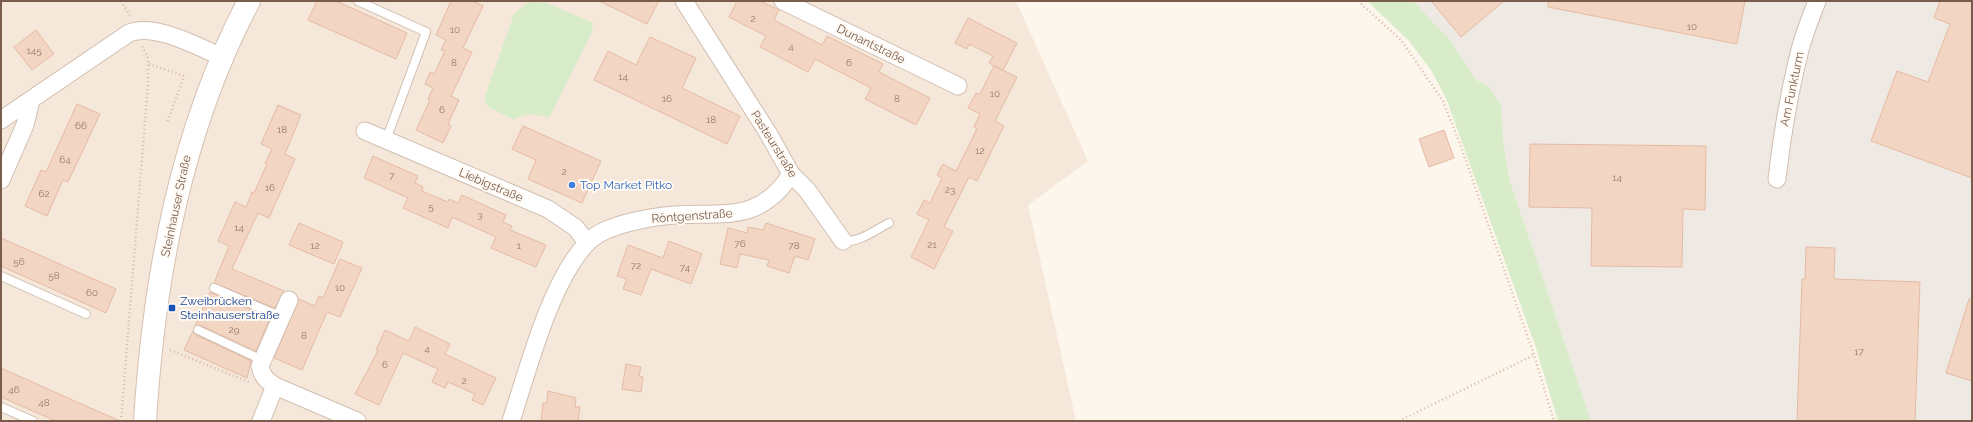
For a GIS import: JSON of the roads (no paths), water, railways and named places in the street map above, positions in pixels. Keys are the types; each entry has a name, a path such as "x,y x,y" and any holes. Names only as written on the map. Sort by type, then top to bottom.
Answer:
{"main road":[{"name":"Steinhauser Straße","path":"145,421 152,345 168,238 180,182 197,120 222,57 249,1"}],"street":[{"name":"Pasteurstraße","path":"684,1 768,133 791,174 806,190 843,241"},
{"name":"Dunantstraße","path":"783,1 958,86"},
{"name":"Am Funkturm","path":"1777,179 1783,126 1791,87 1800,49 1817,1"},
{"path":"1,120 129,32 138,29 148,29 222,57"},
{"path":"1,180 25,125 31,100"},
{"name":"Liebigstraße","path":"365,131 548,209 576,228 588,243"},
{"name":"Röntgenstraße","path":"511,421 546,320 564,276 588,243 602,232 619,225 642,219 675,215 723,215 744,211 765,202 777,192 791,174"},
{"path":"289,300 262,360 261,370 271,383 357,421"},
{"path":"261,421 271,383"}],"lane":[{"path":"358,1 426,32 386,140"},
{"name":"Pasteurstraße","path":"843,241 850,242 856,240 888,223"},
{"path":"1,276 86,314"},
{"path":"214,288 282,317"},
{"path":"198,330 262,360"},
{"path":"1,406 33,421"}],"place":[{"name":"Top Market Pitko","path":"572,185"},
{"name":"Zweibrücken Steinhauserstraße","path":"172,308"}]}
